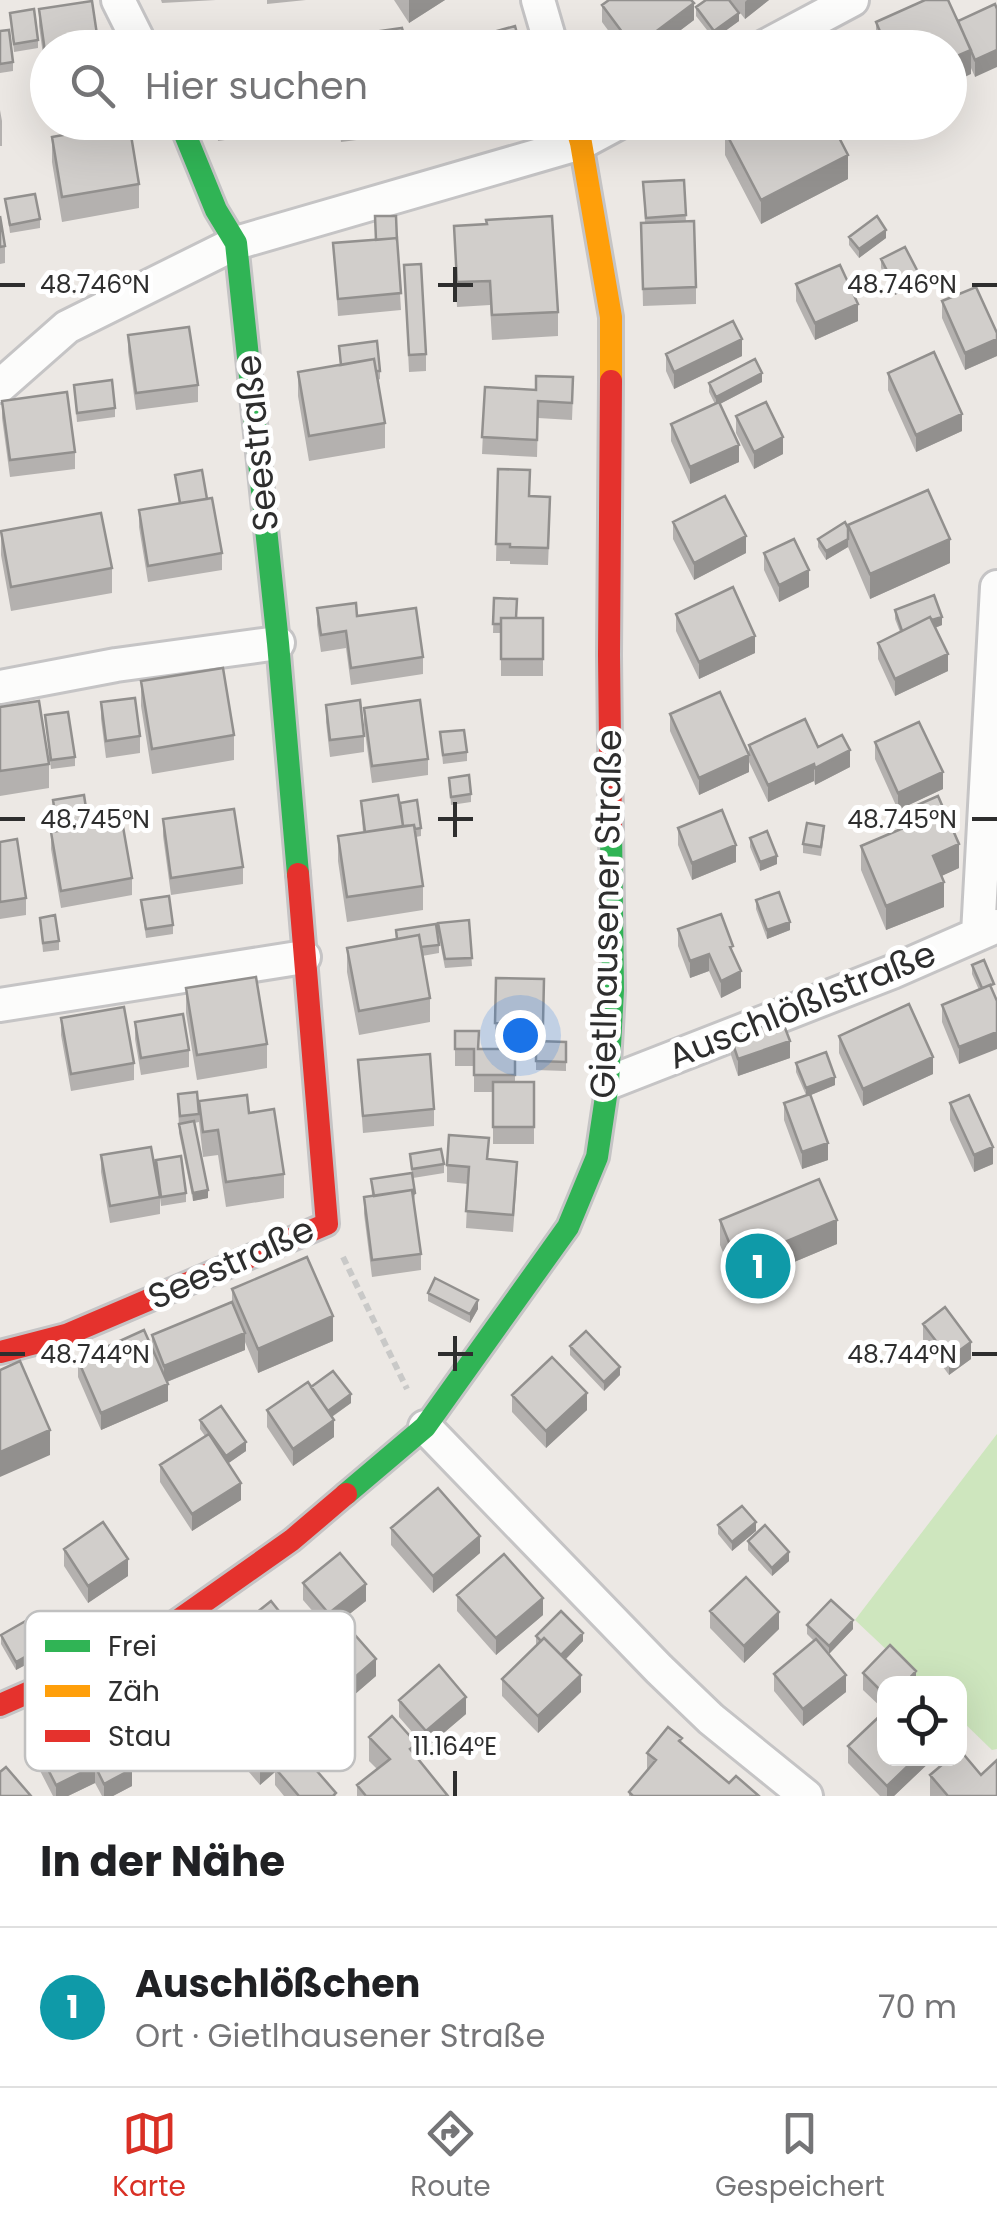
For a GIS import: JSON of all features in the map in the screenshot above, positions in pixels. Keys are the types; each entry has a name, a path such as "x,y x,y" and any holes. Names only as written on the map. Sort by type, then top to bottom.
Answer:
{"street":[{"path":"118,0 133,30"},
{"path":"538,0 547,30"},
{"path":"796,30 852,0"},
{"path":"187,140 216,210 236,242"},
{"path":"0,386 67,327 236,242 553,140"},
{"name":"Gietlhausener Straße","path":"191,1611 292,1540 425,1427 568,1226 597,1157 608,1083 612,990 611,317 579,140"},
{"name":"Seestraße","path":"0,1352 66,1334 327,1224 278,644 236,242"},
{"path":"988,930 997,587"},
{"path":"0,686 116,665 278,644"},
{"name":"Auschlößlstraße","path":"608,1083 892,972 988,930"},
{"path":"0,1005 304,957"},
{"path":"425,1427 659,1669 711,1719 806,1796"},
{"name":"Gietlhausener Straße","path":"0,1705 25,1694"}],"path":[{"path":"327,1224 425,1427"}],"green space":[{"path":"997,1434 997,1749 992,1750 967,1726 967,1676 915,1676 855,1620"}],"building":[{"path":"609,0 694,3 658,30 621,30 602,5"},
{"path":"706,0 729,0 739,13 713,30 696,7"},
{"path":"925,0 948,0 962,30 879,30 876,22"},
{"path":"92,1 96,30 42,30 39,9"},
{"path":"995,4 997,50 975,60 967,42 967,30 962,30 958,21"},
{"path":"34,9 37,30 30,30 30,41 14,44 10,13"},
{"path":"9,30 13,62 0,64 0,31"},
{"path":"52,140 132,140 139,184 62,197"},
{"path":"730,140 840,140 848,155 761,200"},
{"path":"684,180 686,215 646,218 643,182"},
{"path":"35,194 40,219 10,225 5,199"},
{"path":"0,216 5,246 0,247"},
{"path":"375,216 396,216 397,238 376,240"},
{"path":"552,216 558,312 492,315 490,281 457,282 454,226"},
{"path":"877,216 886,230 859,249 849,237"},
{"path":"694,221 696,287 643,289 641,223"},
{"path":"397,238 401,293 338,299 333,243"},
{"path":"905,247 919,274 895,286 881,259"},
{"path":"421,264 426,354 409,355 404,265"},
{"path":"840,265 858,304 815,323 796,284"},
{"path":"976,287 997,339 965,353 942,301"},
{"path":"733,321 742,339 674,372 666,354"},
{"path":"189,327 198,385 136,393 128,335"},
{"path":"377,341 380,371 376,371 374,359 341,365 339,346"},
{"path":"934,352 962,414 916,435 888,373"},
{"path":"374,359 385,423 309,436 298,372"},
{"path":"755,359 762,373 716,397 709,383"},
{"path":"536,376 573,377 572,403 538,401 537,440 482,437 485,387 536,390"},
{"path":"112,380 115,408 77,413 74,385"},
{"path":"67,392 75,452 10,460 2,401"},
{"path":"719,402 739,445 690,467 671,424"},
{"path":"766,402 783,437 754,452 736,416"},
{"path":"498,469 530,470 529,496 550,497 548,548 496,544"},
{"path":"202,470 207,499 180,503 175,475"},
{"path":"928,490 950,539 870,574 848,525"},
{"path":"725,496 746,536 694,563 673,522"},
{"path":"212,498 222,553 148,566 139,510"},
{"path":"101,513 112,568 11,587 1,531"},
{"path":"845,522 848,539 826,551 818,539"},
{"path":"794,539 809,570 779,585 764,553"},
{"path":"733,587 755,636 699,662 676,614"},
{"path":"934,595 942,617 930,617 902,631 895,610"},
{"path":"494,598 517,599 516,618 501,618 501,624 493,624"},
{"path":"356,603 357,616 416,608 423,657 351,668 346,631 321,635 317,608"},
{"path":"930,617 948,654 895,679 878,643"},
{"path":"501,618 543,618 543,659 501,659"},
{"path":"223,668 234,735 152,749 141,681"},
{"path":"720,692 749,755 699,778 670,714"},
{"path":"135,698 140,736 106,741 101,702"},
{"path":"360,700 364,736 330,740 326,705"},
{"path":"420,700 428,759 372,766 364,708"},
{"path":"39,701 49,764 0,771 0,707"},
{"path":"68,712 75,757 51,760 45,715"},
{"path":"805,719 818,747 842,735 850,750 768,785 749,745"},
{"path":"919,722 943,772 898,793 875,742"},
{"path":"464,730 467,752 443,755 440,732"},
{"path":"469,775 471,794 451,797 449,778"},
{"path":"84,795 88,821 57,826 53,800"},
{"path":"398,795 403,826 365,832 361,801"},
{"path":"938,796 959,844 933,856 944,882 886,906 861,846 908,826 901,812"},
{"path":"417,800 421,828 403,826 400,803"},
{"path":"234,809 243,867 171,878 163,819"},
{"path":"722,810 736,845 692,863 678,828"},
{"path":"122,821 132,878 61,891 51,832"},
{"path":"807,823 824,826 821,847 803,844"},
{"path":"414,825 423,886 347,897 338,836"},
{"path":"767,831 777,856 760,862 750,838"},
{"path":"17,839 26,898 0,902 0,842"},
{"path":"779,892 790,922 767,930 756,900"},
{"path":"169,896 173,925 146,929 141,900"},
{"path":"721,914 741,971 721,981 709,954 690,961 678,929"},
{"path":"55,915 59,941 43,943 40,918"},
{"path":"469,920 472,958 445,959 438,923"},
{"path":"436,924 439,945 421,947 419,935 397,939 396,930"},
{"path":"419,935 430,998 359,1011 347,948"},
{"path":"984,960 994,984 982,988 972,965"},
{"path":"256,977 267,1044 197,1055 186,988"},
{"path":"496,978 544,979 543,1024 495,1023"},
{"path":"990,985 997,1001 997,1032 959,1047 942,1005"},
{"path":"909,1004 933,1057 863,1089 839,1036"},
{"path":"124,1007 134,1063 71,1074 61,1018"},
{"path":"183,1014 189,1050 141,1058 135,1022"},
{"path":"782,1020 790,1041 738,1059 731,1038"},
{"path":"455,1031 479,1031 478,1049 515,1049 515,1075 474,1075 474,1049 455,1049"},
{"path":"536,1041 566,1042 566,1062 536,1061"},
{"path":"826,1052 835,1077 806,1088 796,1063"},
{"path":"430,1054 434,1109 363,1116 358,1060"},
{"path":"493,1082 534,1082 534,1127 493,1127"},
{"path":"197,1092 199,1114 180,1116 178,1094"},
{"path":"810,1094 828,1143 802,1152 784,1103"},
{"path":"247,1095 249,1113 274,1109 284,1174 226,1182 218,1130 203,1132 199,1101"},
{"path":"969,1095 993,1147 974,1155 950,1103"},
{"path":"194,1121 208,1190 193,1193 179,1124"},
{"path":"449,1135 489,1138 487,1159 517,1162 513,1215 466,1211 469,1167 447,1165"},
{"path":"151,1147 160,1197 110,1206 101,1155"},
{"path":"441,1149 444,1164 412,1169 410,1154"},
{"path":"181,1156 186,1193 161,1197 156,1160"},
{"path":"412,1173 415,1193 412,1190 374,1196 371,1179"},
{"path":"819,1179 837,1220 737,1262 720,1220"},
{"path":"412,1190 421,1254 372,1260 364,1197"},
{"path":"307,1257 333,1316 258,1349 232,1289"},
{"path":"435,1278 478,1300 470,1314 428,1293"},
{"path":"232,1302 245,1333 164,1366 152,1335"},
{"path":"945,1307 971,1342 949,1358 923,1324"},
{"path":"144,1330 168,1384 101,1413 78,1360"},
{"path":"586,1331 620,1367 604,1382 570,1346"},
{"path":"552,1357 587,1393 546,1431 512,1395"},
{"path":"20,1361 50,1430 0,1452 0,1370"},
{"path":"333,1371 351,1394 328,1411 311,1387"},
{"path":"308,1382 334,1420 293,1449 267,1410"},
{"path":"221,1406 246,1442 226,1456 200,1420"},
{"path":"209,1434 241,1483 192,1514 160,1465"},
{"path":"438,1488 480,1536 433,1576 391,1528"},
{"path":"742,1506 756,1522 732,1542 718,1525"},
{"path":"103,1522 128,1559 88,1586 64,1549"},
{"path":"765,1525 789,1552 772,1568 748,1541"},
{"path":"340,1553 366,1584 334,1611 327,1611 303,1583"},
{"path":"504,1554 543,1598 496,1638 457,1595"},
{"path":"746,1577 779,1612 744,1646 710,1611"},
{"path":"831,1600 853,1620 829,1646 807,1625"},
{"path":"271,1601 279,1611 259,1611"},
{"path":"561,1611 583,1633 561,1655 544,1638 541,1641 536,1636"},
{"path":"25,1621 25,1657 16,1662 1,1635"},
{"path":"355,1635 376,1659 355,1677"},
{"path":"544,1638 581,1675 538,1716 502,1679"},
{"path":"816,1639 846,1675 803,1709 774,1674"},
{"path":"890,1645 916,1671 911,1676 877,1676 877,1687 863,1673"},
{"path":"439,1665 466,1697 426,1731 399,1700"},
{"path":"392,1716 417,1744 410,1749 448,1796 366,1796 357,1785 390,1759 369,1737"},
{"path":"877,1719 877,1766 908,1766 887,1786 848,1746"},
{"path":"668,1727 729,1783 736,1776 759,1796 633,1796 629,1792 656,1760 647,1753"},
{"path":"967,1758 981,1775 997,1760 997,1796 948,1796 930,1775 941,1766 967,1766"},
{"path":"6,1767 31,1796 0,1796 0,1772"},
{"path":"49,1771 85,1771 56,1785"},
{"path":"98,1771 128,1771 104,1784"},
{"path":"278,1771 317,1771 336,1793 333,1796 299,1796"}],"traffic: fast":[{"path":"187,140 216,210 236,243 298,874"},
{"path":"346,1494 425,1427 568,1227 597,1157 608,1083 613,990 611,830"}],"traffic: slow":[{"path":"580,140 611,317 611,381"}],"traffic: jam":[{"path":"611,381 611,830"},
{"path":"0,1352 66,1335 327,1224 298,874"},
{"path":"191,1611 292,1540 346,1494"},
{"path":"0,1705 25,1694"}],"place":[{"name":"Auschlößchen","path":"758,1266"}]}
